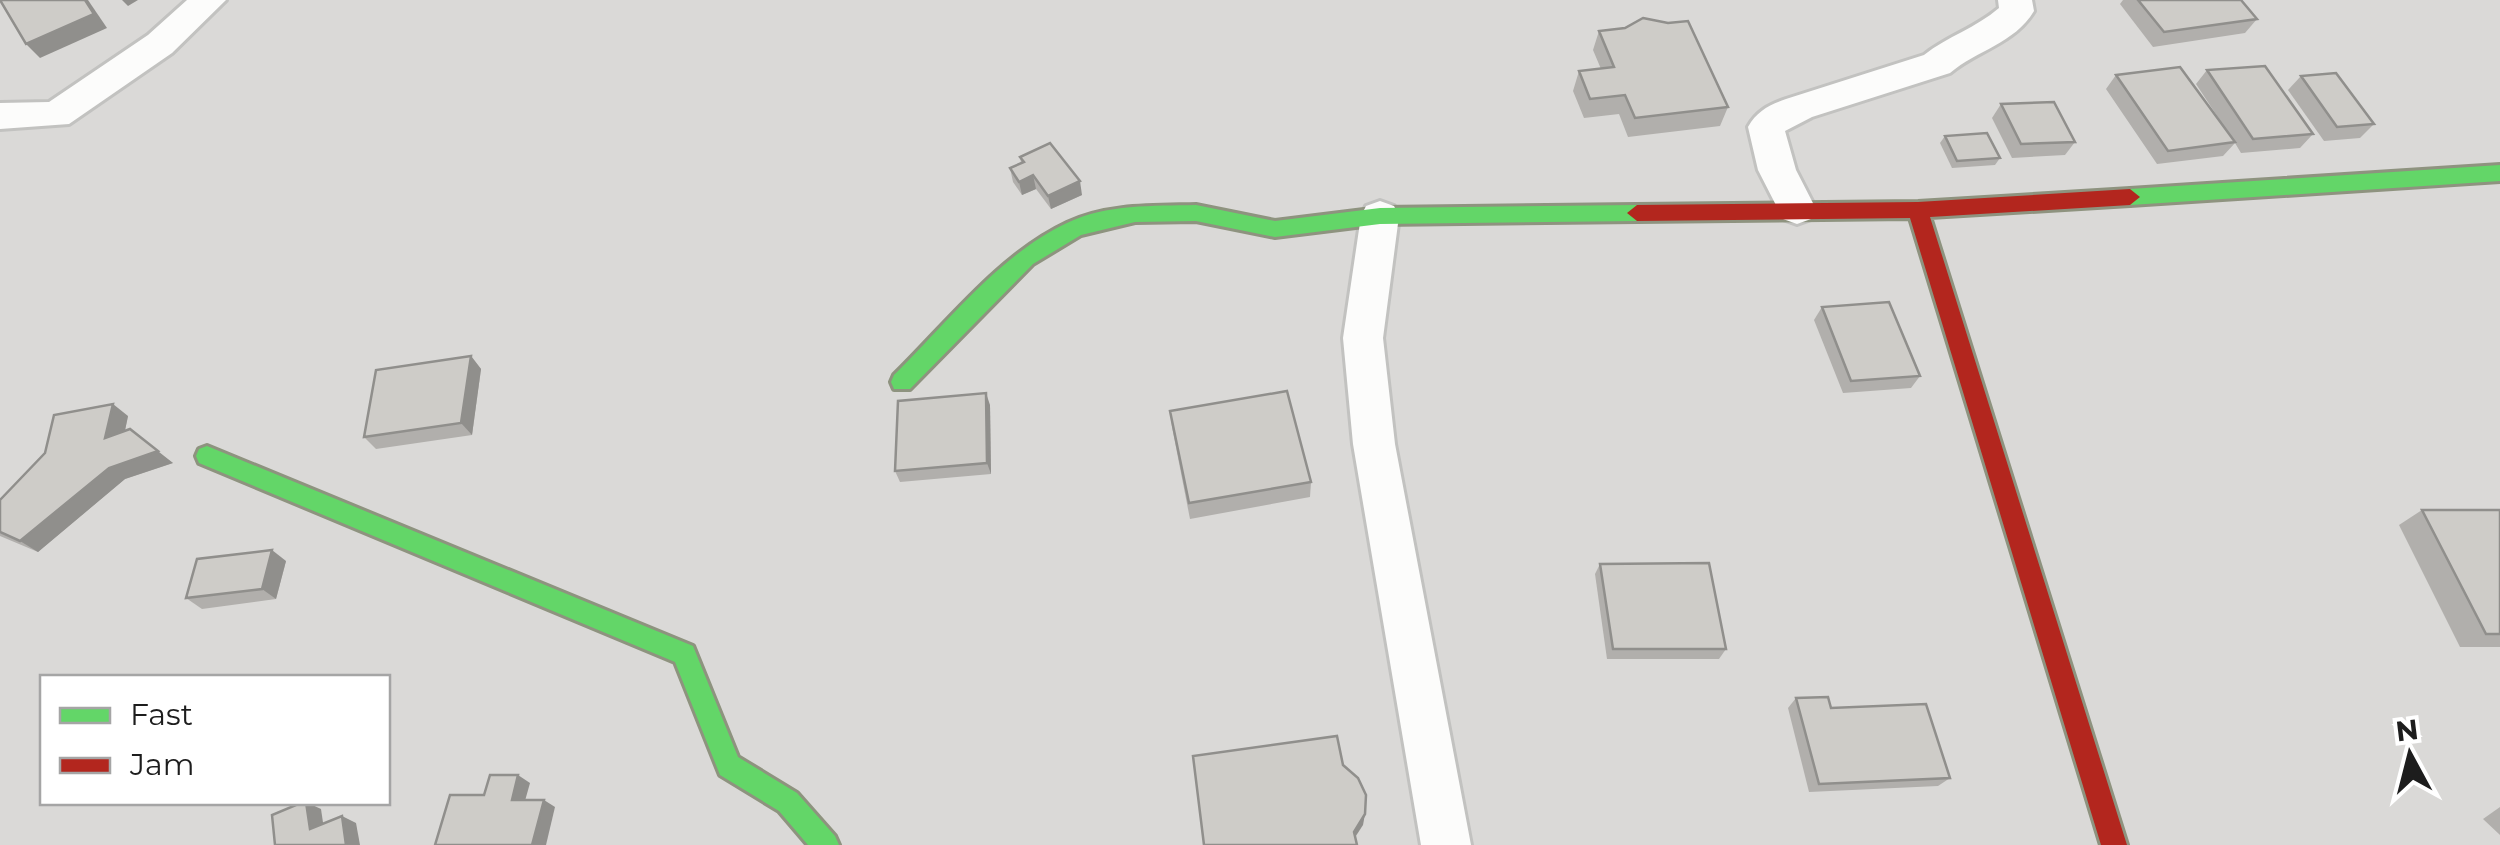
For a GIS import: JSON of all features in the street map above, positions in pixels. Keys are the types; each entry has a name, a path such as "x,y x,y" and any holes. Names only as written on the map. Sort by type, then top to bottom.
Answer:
{"street":[{"path":"0,116 56,115 160,44 209,0"},
{"path":"1797,208 1777,170 1766,128 1778,116 1937,64 1989,36 2018,11 2015,0"},
{"path":"902,382 1026,258 1075,228 1135,214 1196,212 1275,229 1380,216 1797,208 1918,210 2500,173"},
{"path":"1918,210 2114,845"},
{"path":"1380,216 1368,291 1364,356 1374,444 1446,845"},
{"path":"207,456 684,654 729,766 788,802 826,845"}],"shaded area":[{"path":"0,0 2500,0 2500,845 0,845"}],"building":[{"path":"0,0 85,0 94,14 26,44"},
{"path":"2138,0 2241,0 2257,19 2164,32"},
{"path":"1643,18 1668,23 1688,21 1728,107 1635,118 1625,95 1590,99 1579,71 1614,67 1599,31 1625,28"},
{"path":"2265,66 2313,134 2253,139 2207,70"},
{"path":"2180,67 2235,142 2168,151 2116,75"},
{"path":"2336,73 2374,124 2337,127 2301,76"},
{"path":"2054,102 2075,142 2021,144 2001,104"},
{"path":"1987,133 2000,158 1957,161 1945,136"},
{"path":"1050,143 1080,181 1048,196 1033,175 1019,182 1010,168 1024,162 1020,157"},
{"path":"1889,302 1920,376 1851,381 1822,307"},
{"path":"471,356 461,423 364,437 376,370"},
{"path":"1287,391 1311,482 1189,503 1170,411"},
{"path":"986,393 987,463 895,471 898,401"},
{"path":"113,404 105,438 130,429 158,451 109,468 20,541 0,532 0,500 45,453 54,415"},
{"path":"2422,510 2500,510 2500,634 2486,634"},
{"path":"272,550 262,589 186,598 197,559"},
{"path":"1709,563 1726,649 1613,649 1600,564"},
{"path":"1828,697 1831,708 1926,704 1950,778 1819,784 1796,698"},
{"path":"1337,736 1343,765 1358,778 1366,795 1365,814 1354,832 1357,845 1204,845 1193,756"},
{"path":"490,775 518,775 512,800 544,800 532,845 435,845 450,795 484,795"},
{"path":"306,805 310,829 342,816 346,845 275,845 272,815"}],"traffic: fast":[{"path":"2130,197 2500,173"},
{"path":"902,382 1026,258 1075,228 1135,214 1196,213 1275,229 1380,216 1637,213"},
{"path":"207,456 684,654 729,766 788,802 826,845"}],"traffic: jam":[{"path":"1637,213 1918,210 2130,197"},
{"path":"1918,210 2114,845"}]}
